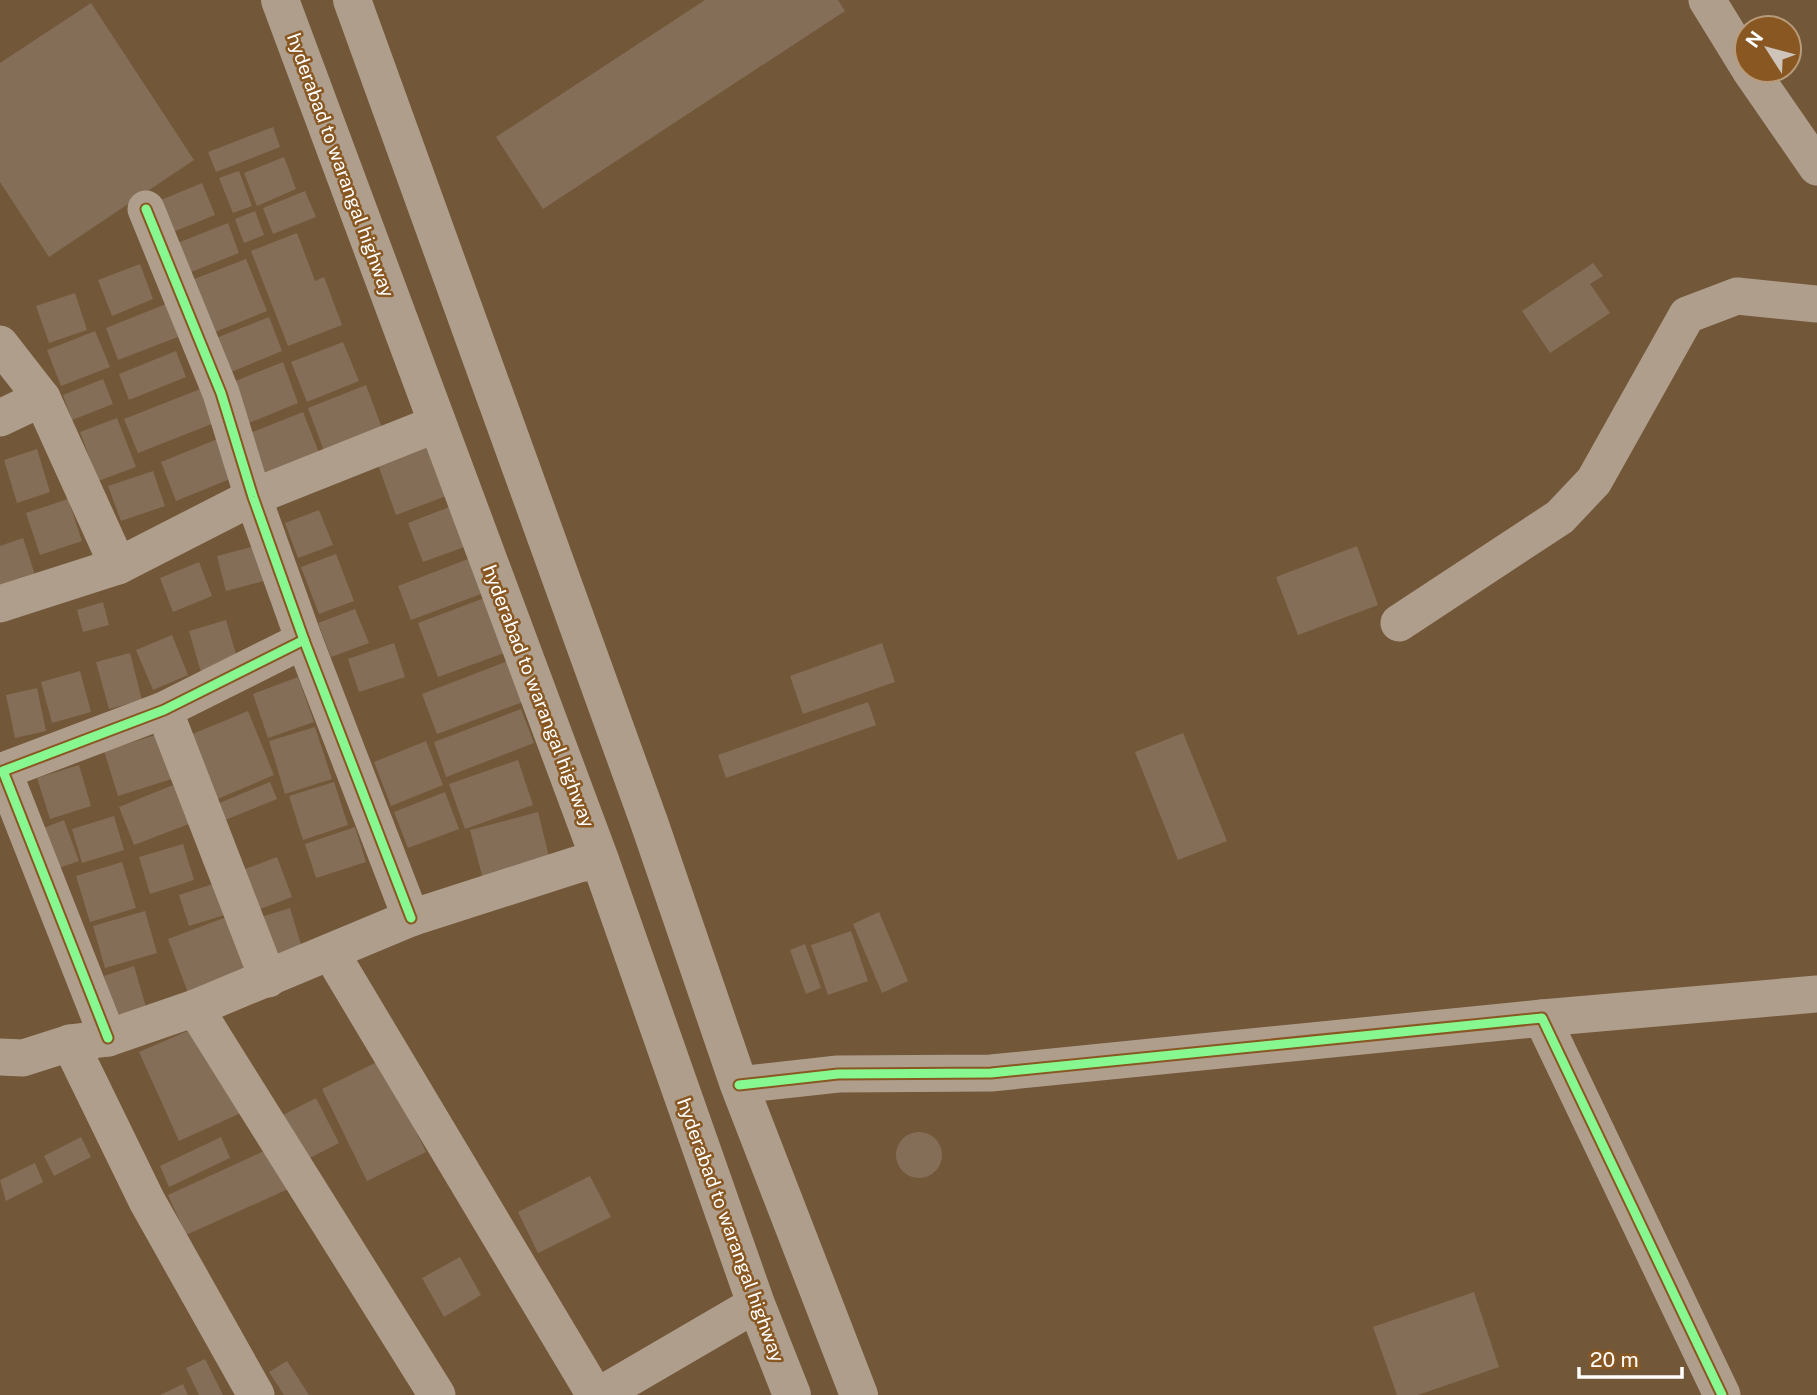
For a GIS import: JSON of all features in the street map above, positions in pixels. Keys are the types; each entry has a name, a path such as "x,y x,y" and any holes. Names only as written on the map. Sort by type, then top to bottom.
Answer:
{"main road":[{"name":"hyderabad to warangal highway","path":"280,0 600,860 756,1304 792,1395"},
{"path":"352,0 649,822 738,1085 859,1395"}],"street":[{"path":"1707,0 1733,42"},
{"path":"1761,84 1817,167"},
{"path":"146,209 221,393 253,497 304,640 411,918"},
{"path":"1399,623 1560,517 1594,481 1686,315 1737,296 1817,304"},
{"path":"0,344 42,398 118,566"},
{"path":"0,418 42,398"},
{"path":"0,604 118,566 253,497 436,424"},
{"path":"108,1038 1,772 164,710 304,640"},
{"path":"164,710 268,978"},
{"path":"0,1057 23,1058 69,1043 108,1038 195,1008 331,954 411,918 579,864 600,860"},
{"path":"331,954 598,1395 756,1304"},
{"path":"738,1085 838,1074 991,1073 1542,1018 1817,994"},
{"path":"195,1008 437,1395"},
{"path":"1542,1018 1722,1395"},
{"path":"69,1043 147,1201 256,1395"}],"building":[{"path":"705,0 838,0 845,11 543,209 496,137"},
{"path":"91,3 194,160 49,257 0,182 0,63"},
{"path":"273,127 280,147 216,172 208,152"},
{"path":"284,157 296,189 257,206 244,173"},
{"path":"239,171 252,206 233,213 219,178"},
{"path":"202,183 215,215 173,232 161,200"},
{"path":"305,191 316,217 273,234 263,208"},
{"path":"255,211 264,235 244,243 235,219"},
{"path":"228,223 239,253 186,274 175,244"},
{"path":"297,233 315,281 324,277 342,325 288,346 251,251"},
{"path":"246,259 267,311 210,334 189,281"},
{"path":"1593,263 1603,276 1590,284 1610,313 1550,353 1522,311"},
{"path":"140,264 153,299 112,316 98,280"},
{"path":"75,293 87,330 49,343 36,306"},
{"path":"166,304 178,337 118,360 106,328"},
{"path":"269,317 282,351 224,375 211,340"},
{"path":"95,331 110,367 61,386 47,350"},
{"path":"343,342 359,381 307,402 291,362"},
{"path":"176,351 186,377 129,400 119,374"},
{"path":"283,362 298,403 244,425 228,384"},
{"path":"103,379 113,404 72,420 63,395"},
{"path":"366,385 382,428 324,451 308,408"},
{"path":"208,386 222,420 138,453 124,419"},
{"path":"303,412 321,458 263,481 245,435"},
{"path":"117,418 136,467 98,481 80,432"},
{"path":"220,438 235,477 176,501 161,462"},
{"path":"430,442 449,495 396,515 377,462"},
{"path":"37,449 50,492 17,503 4,460"},
{"path":"153,471 165,506 121,521 108,486"},
{"path":"68,499 82,541 40,555 26,513"},
{"path":"452,506 467,546 423,562 408,523"},
{"path":"319,510 333,545 298,558 285,523"},
{"path":"23,538 35,575 0,587 0,546"},
{"path":"255,546 264,581 226,591 217,556"},
{"path":"1357,546 1378,605 1298,635 1276,577"},
{"path":"336,554 354,601 319,614 301,567"},
{"path":"468,559 481,594 411,620 398,586"},
{"path":"199,562 212,596 173,612 160,578"},
{"path":"487,597 507,652 438,677 418,623"},
{"path":"103,602 109,625 83,632 77,610"},
{"path":"355,609 369,643 331,657 318,623"},
{"path":"226,620 238,661 201,672 189,631"},
{"path":"172,635 188,675 153,690 136,650"},
{"path":"394,643 405,677 359,692 348,659"},
{"path":"882,643 895,682 803,714 790,676"},
{"path":"130,653 142,700 109,709 96,662"},
{"path":"508,661 523,702 437,734 422,694"},
{"path":"80,671 91,712 52,723 41,682"},
{"path":"298,677 314,722 268,738 253,694"},
{"path":"37,688 46,731 15,738 6,695"},
{"path":"868,702 876,725 726,778 718,755"},
{"path":"521,709 534,743 446,777 434,742"},
{"path":"248,711 274,775 215,800 188,736"},
{"path":"315,727 332,779 285,794 269,741"},
{"path":"165,732 178,777 118,796 104,751"},
{"path":"1183,733 1227,841 1178,860 1135,752"},
{"path":"426,741 443,785 391,806 374,762"},
{"path":"518,760 533,805 465,829 449,784"},
{"path":"79,765 91,806 50,819 37,778"},
{"path":"270,782 277,799 218,823 212,806"},
{"path":"334,782 348,825 303,840 289,796"},
{"path":"173,785 189,824 134,845 119,807"},
{"path":"445,792 459,829 408,848 394,812"},
{"path":"538,812 550,861 483,879 470,830"},
{"path":"114,816 124,850 82,863 72,829"},
{"path":"64,820 79,861 50,871 36,831"},
{"path":"355,827 366,862 316,878 305,844"},
{"path":"183,844 194,880 150,894 139,857"},
{"path":"277,857 292,897 253,912 237,872"},
{"path":"122,862 136,908 90,922 76,876"},
{"path":"219,882 228,914 189,926 179,895"},
{"path":"290,908 302,948 273,957 261,917"},
{"path":"145,911 157,953 105,968 93,926"},
{"path":"879,912 908,981 882,993 853,924"},
{"path":"237,913 257,967 188,993 168,939"},
{"path":"851,931 868,981 828,995 811,945"},
{"path":"805,944 821,988 806,994 790,950"},
{"path":"134,966 146,1007 116,1016 104,976"},
{"path":"201,1025 241,1113 179,1141 139,1052"},
{"path":"381,1060 426,1152 367,1181 322,1089"},
{"path":"316,1098 339,1143 302,1162 279,1117"},
{"path":"919,1132 935,1139 942,1155 935,1171 919,1178 903,1171 896,1155 903,1139"},
{"path":"81,1137 91,1157 54,1176 44,1156"},
{"path":"221,1137 230,1158 169,1187 160,1166"},
{"path":"277,1145 295,1186 186,1235 168,1195"},
{"path":"35,1163 43,1182 6,1201 0,1180"},
{"path":"590,1176 611,1217 538,1253 518,1212"},
{"path":"460,1257 481,1295 444,1317 422,1278"},
{"path":"1474,1292 1499,1367 1418,1395 1397,1395 1373,1327"},
{"path":"205,1359 223,1395 199,1395 186,1368"},
{"path":"287,1361 309,1395 284,1395 269,1372"},
{"path":"183,1384 188,1395 160,1395"}],"cycle path":[{"path":"146,209 221,393 253,497 304,640 411,918"},
{"path":"108,1038 3,771 164,710 304,640"},
{"path":"739,1085 838,1074 991,1073 1542,1018 1722,1395"}]}
